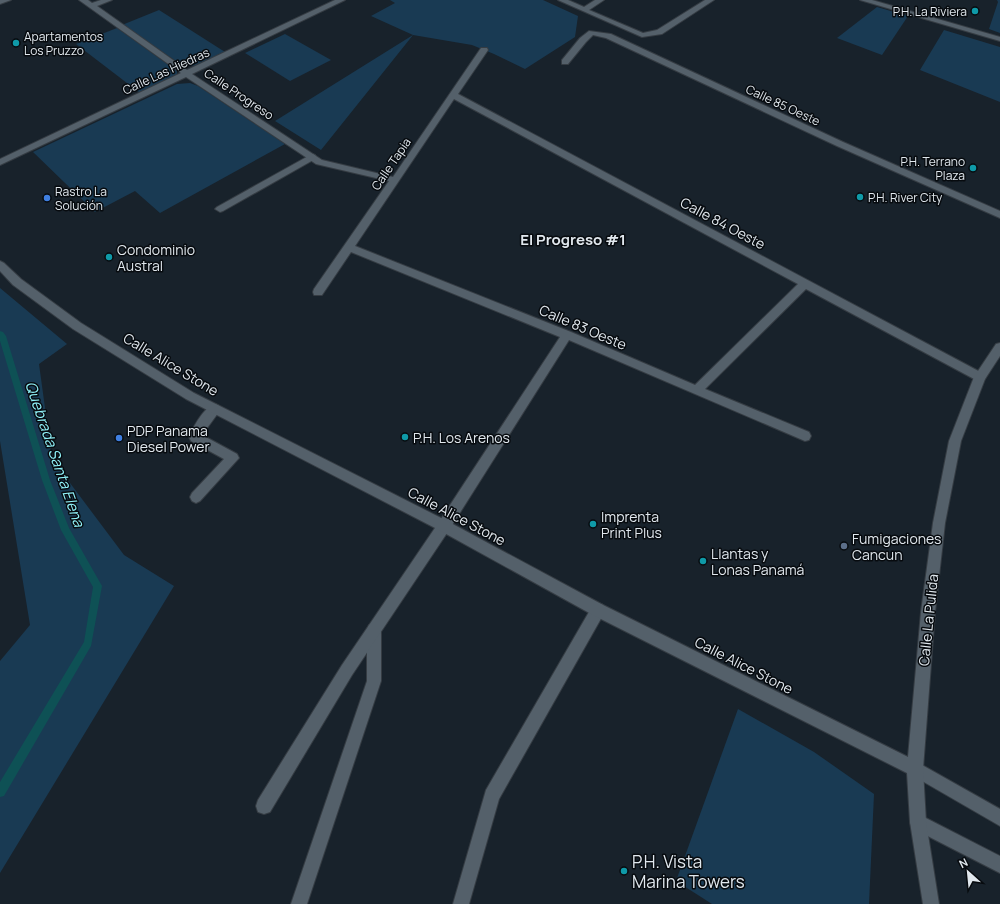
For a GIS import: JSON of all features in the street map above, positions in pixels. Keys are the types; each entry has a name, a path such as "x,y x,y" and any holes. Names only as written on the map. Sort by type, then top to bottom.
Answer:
{"street":[{"path":"0,2 7,0"},
{"name":"Calle Progreso","path":"83,0 188,74 319,162 394,180"},
{"path":"91,6 108,0"},
{"name":"Calle Las Hiedras","path":"0,162 341,0"},
{"path":"562,0 642,35 660,32 710,0"},
{"path":"584,10 600,0"},
{"path":"864,0 1000,39"},
{"name":"Calle 85 Oeste","path":"566,62 582,40 592,33 608,36 840,144 1000,215"},
{"name":"Calle Tapia","path":"318,292 484,50"},
{"name":"Calle 84 Oeste","path":"453,95 980,377"},
{"path":"220,208 312,157"},
{"name":"Calle 83 Oeste","path":"349,247 567,335 805,436"},
{"name":"Calle Alice Stone","path":"0,265 17,282 77,326 190,396 444,526 598,610 915,769 1000,818"},
{"path":"697,390 806,283"},
{"path":"264,806 347,670 444,526 567,335"},
{"name":"Calle La Pulida","path":"931,904 918,822 915,769 928,612 939,523 955,441 980,377 1000,347"},
{"path":"196,497 233,458 195,437 201,426 215,409"},
{"path":"461,904 492,796 598,610"},
{"path":"299,904 374,681 374,630"},
{"path":"918,822 1000,865"}],"shaded area":[{"path":"390,0 543,0 578,16 575,37 525,69 472,45 413,35 371,16 395,3"},
{"path":"997,0 1000,0 1000,33 989,29 998,2"},
{"path":"877,7 908,16 882,55 837,38"},
{"path":"159,10 225,52 196,66 182,65 122,25"},
{"path":"117,28 177,71 177,75 140,93 76,44"},
{"path":"944,30 1000,47 1000,102 920,70"},
{"path":"285,34 331,60 290,81 245,53"},
{"path":"413,35 321,150 275,121"},
{"path":"190,83 198,86 285,144 160,213 135,191 95,212 33,152 177,84"},
{"path":"0,288 67,344 39,364 52,459 124,555 174,586 0,873 0,661 30,625 0,441"},
{"path":"738,709 814,752 874,794 869,904 712,904 676,881"}],"waterway":[{"name":"Quebrada Santa Elena","path":"0,334 2,336 46,480 65,530 98,586 88,643 0,792"}],"place":[{"name":"P.H. La Riviera","path":"975,11"},
{"name":"Apartamentos Los Pruzzo","path":"16,43"},
{"name":"P.H. Terrano Plaza","path":"973,168"},
{"name":"P.H. River City","path":"860,197"},
{"name":"Rastro La Solución","path":"47,198"},
{"name":"Condominio Austral","path":"109,257"},
{"name":"P.H. Los Arenos","path":"405,437"},
{"name":"PDP Panama Diesel Power","path":"119,438"},
{"name":"Imprenta Print Plus","path":"593,524"},
{"name":"Fumigaciones Cancun","path":"844,546"},
{"name":"Llantas y Lonas Panamá","path":"703,561"},
{"name":"P.H. Vista Marina Towers","path":"624,871"}],"district":[{"name":"El Progreso #1","path":"573,239"}]}
